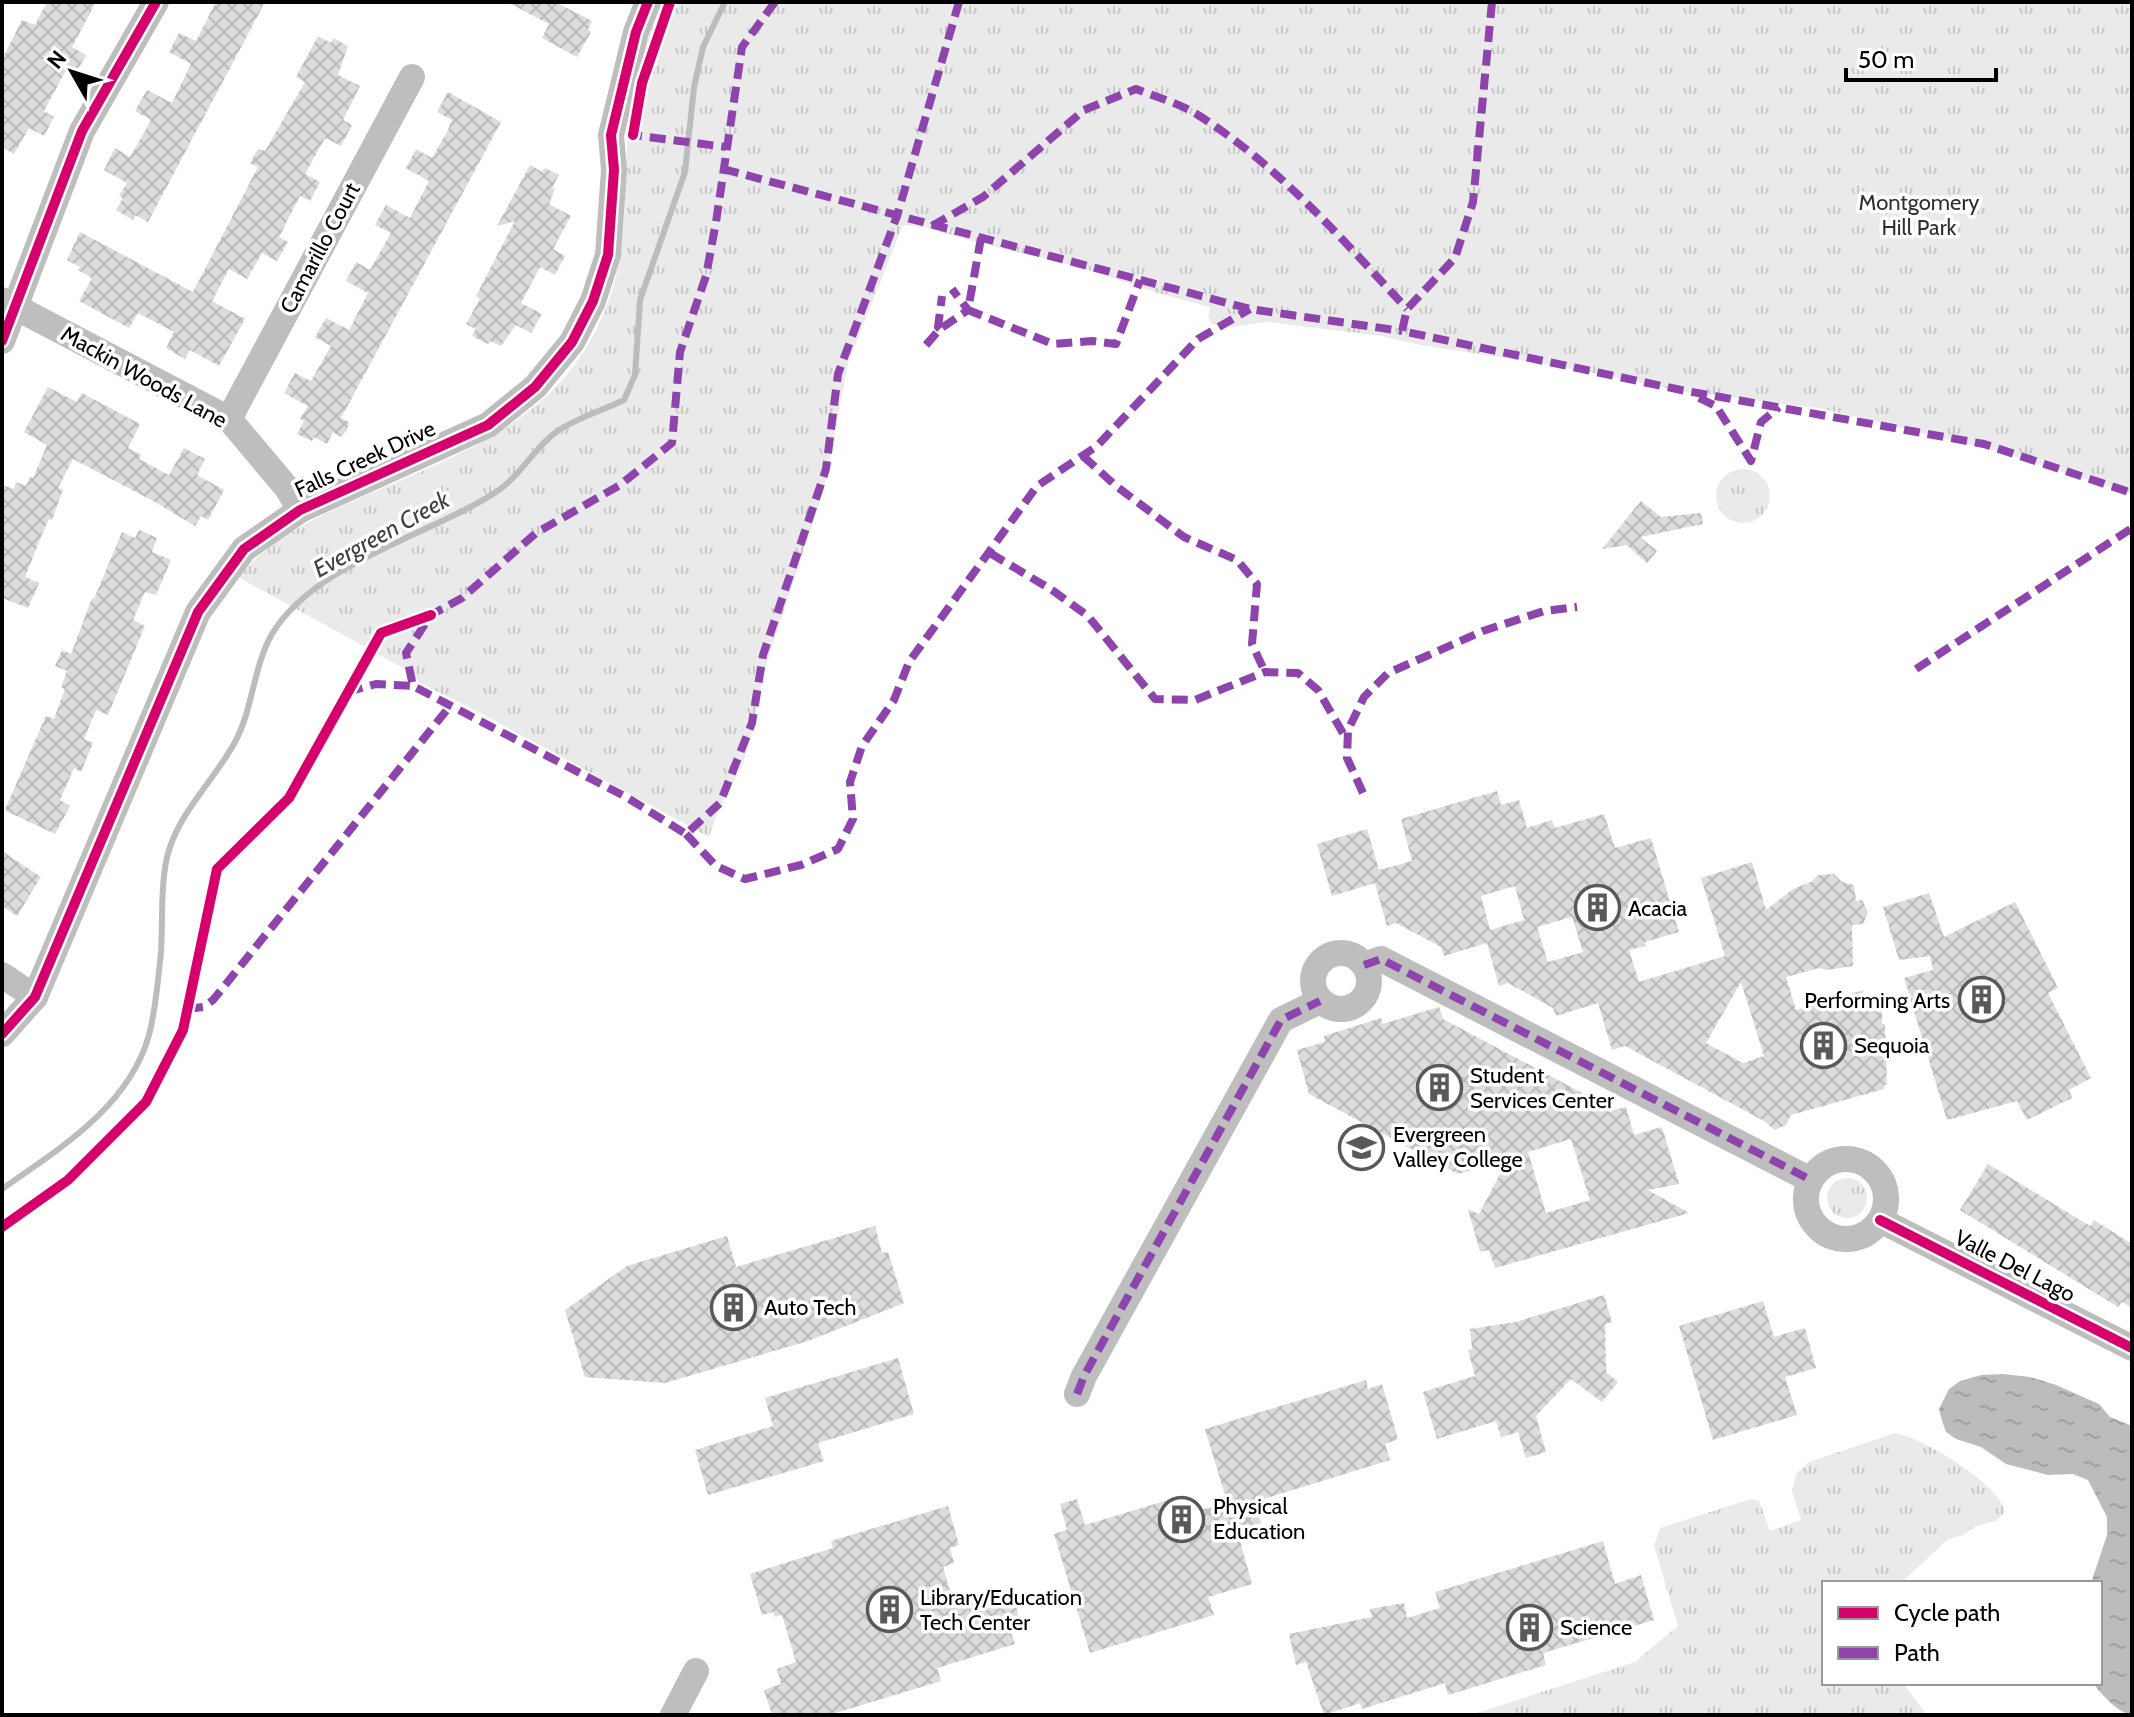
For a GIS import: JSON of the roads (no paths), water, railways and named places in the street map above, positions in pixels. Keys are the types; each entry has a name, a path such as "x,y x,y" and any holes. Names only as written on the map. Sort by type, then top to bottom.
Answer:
{"street":[{"path":"2,341 8,303 82,131 156,2"},
{"name":"Falls Creek Drive","path":"2,1034 35,997 198,612 244,549 300,510 488,425 535,387 572,342 593,301 608,255 614,170 611,135 636,32 648,2"},
{"name":"Camarillo Court","path":"229,419 412,77"},
{"name":"Mackin Woods Lane","path":"8,303 229,419 287,488 300,510"},
{"path":"1340,953 1350,954 1364,965 1369,984 1367,993 1355,1006 1336,1010 1320,1001 1312,984 1313,975 1323,959 1340,953"},
{"path":"1364,965 1381,959 1811,1180"},
{"path":"2,975 35,997"},
{"path":"1077,1394 1084,1376 1281,1020 1320,1001"},
{"path":"1841,1160 1866,1164 1883,1183 1886,1195 1880,1220 1859,1237 1832,1237 1820,1230 1811,1219 1806,1193 1811,1180 1818,1170 1841,1160"},
{"name":"Valle Del Lago","path":"1880,1220 2132,1348"},
{"path":"673,1715 696,1671"}],"water":[{"path":"1981,1375 2030,1377 2056,1385 2099,1404 2110,1417 2132,1426 2132,1715 2116,1707 2095,1685 2102,1685 2102,1581 2092,1581 2107,1535 2107,1517 2088,1480 2073,1474 2048,1475 2006,1464 1981,1447 1956,1439 1946,1432 1939,1409 1949,1389 1960,1381"}],"waterway":[{"name":"Evergreen Creek","path":"2,1189 89,1124 126,1084 139,1061 149,1035 155,1004 161,952 163,887 169,850 182,821 235,742 266,647 291,609 345,569 499,490 559,430 624,400 635,375 640,300 685,172 694,87 703,47 725,2"}],"place":[{"name":"Acacia","path":"1597,908"},
{"name":"Performing Arts","path":"1981,1000"},
{"name":"Sequoia","path":"1823,1045"},
{"name":"Student Services Center","path":"1439,1088"},
{"name":"Evergreen Valley College","path":"1362,1147"},
{"name":"Auto Tech","path":"733,1307"},
{"name":"Physical Education","path":"1182,1519"},
{"name":"Library/Education Tech Center","path":"889,1610"},
{"name":"Science","path":"1529,1627"}],"park label":[{"name":"Montgomery Hill Park","path":"1919,214"}]}
